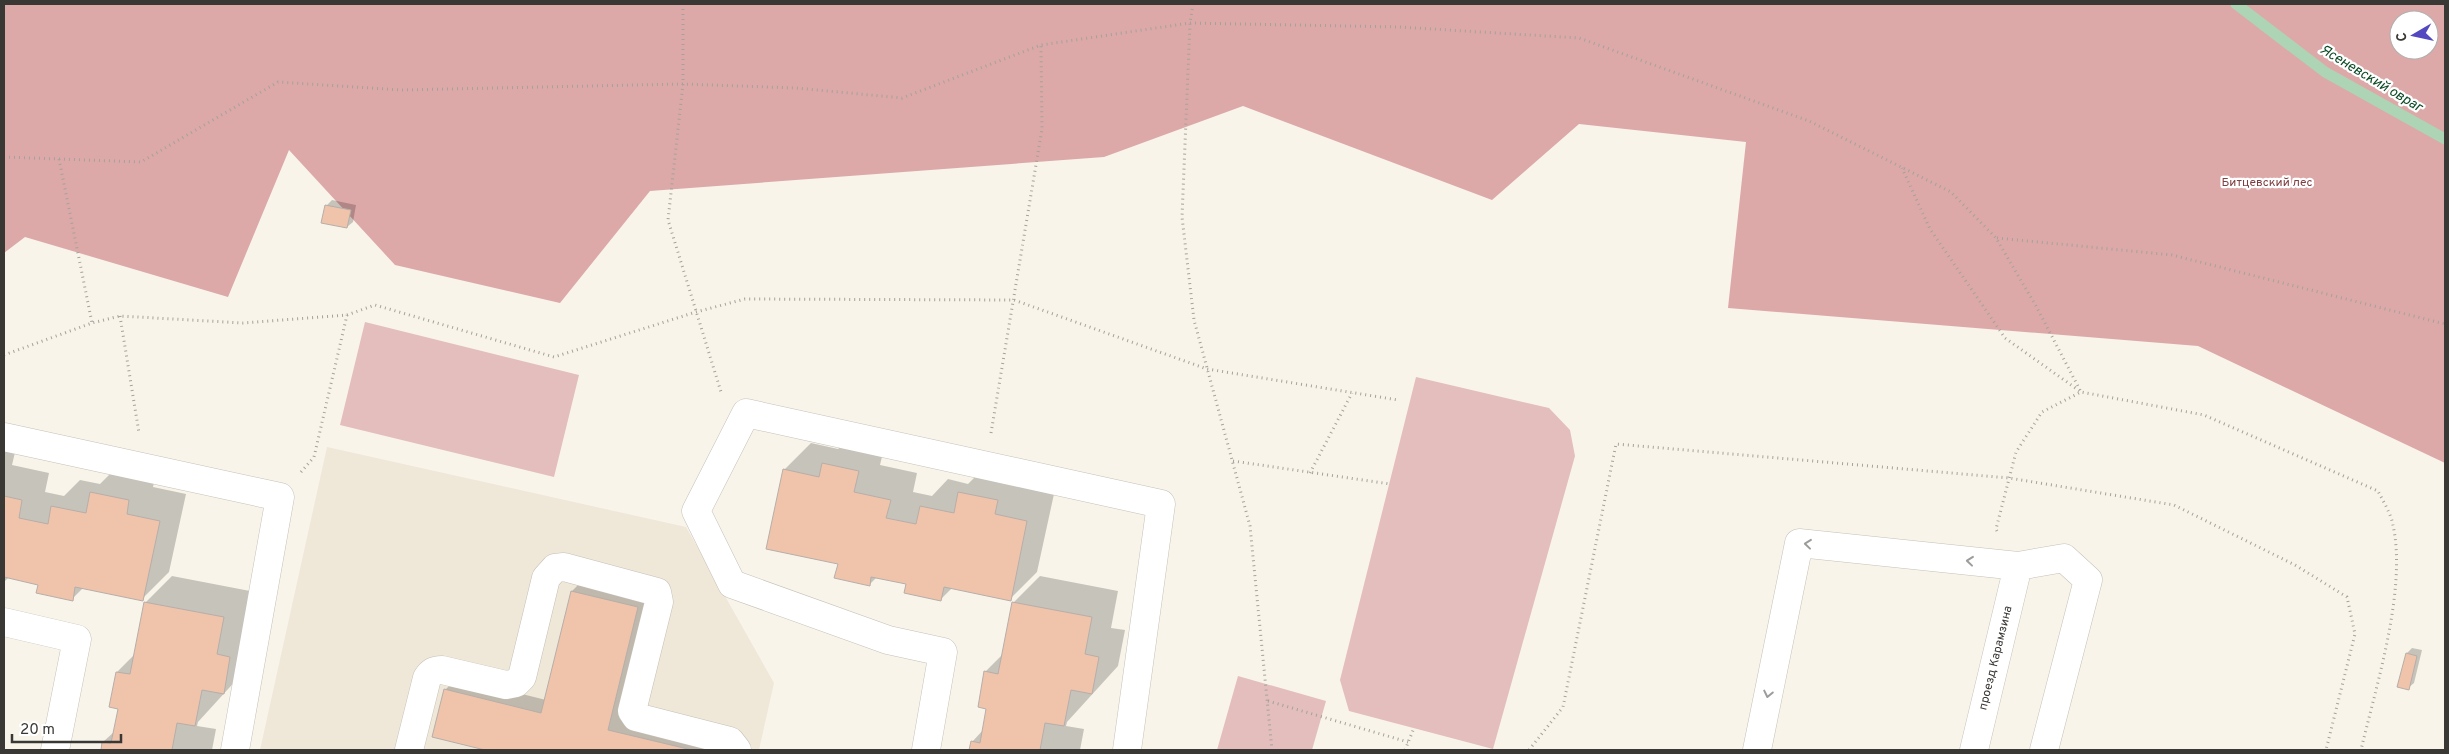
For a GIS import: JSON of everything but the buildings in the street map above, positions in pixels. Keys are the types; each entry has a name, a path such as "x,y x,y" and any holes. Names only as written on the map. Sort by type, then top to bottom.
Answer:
{"street":[{"path":"926,750 943,652 888,640 732,584 696,511 746,412 1161,504 1127,750"},
{"path":"4,437 280,497 235,750"},
{"path":"1757,750 1799,543 2018,566 2064,558 2088,580 2044,750"},
{"name":"проезд Карамзина","path":"1974,750 2018,566"},
{"path":"409,750 426,678 430,673 442,670 506,685 516,683 522,677 546,578 555,568 564,567 657,592 659,602 632,710 636,717 730,741 737,750"},
{"path":"4,622 77,639 55,750"}],"path":[{"path":"683,4 683,84 668,220 721,394 746,412"},
{"path":"1193,4 1190,23 1182,217 1194,320 1250,526 1272,750"},
{"path":"4,157 141,162 278,82 400,90 683,84 796,88 902,98 1041,45 1190,23 1399,27 1579,38 1809,121 1951,192 1996,238 2036,306 2081,392"},
{"path":"986,465 1042,129 1041,45"},
{"path":"60,159 92,323"},
{"path":"1902,168 1930,229 2004,338 2081,392 2204,415 2378,490 2393,523 2398,561 2388,638 2361,750"},
{"path":"1996,238 2172,255 2445,324"},
{"path":"4,355 92,323 120,316 243,323 347,315 375,306 554,358 696,312 745,300 1014,300 1207,369 1398,400"},
{"path":"280,497 314,457 347,315"},
{"path":"120,316 135,399 142,466"},
{"path":"2018,566 1996,529 2016,452 2042,412 2081,392"},
{"path":"1310,473 1352,393"},
{"path":"1233,461 1390,484"},
{"path":"1268,701 1408,742"},
{"path":"1405,750 1414,728"}],"shaded area":[{"path":"365,322 579,375 554,477 340,425"},
{"path":"1416,377 1549,408 1570,430 1575,456 1493,749 1349,711 1340,680"},
{"path":"327,447 686,527 774,683 759,750 260,750"},
{"path":"1238,676 1326,701 1312,750 1217,750"}],"green space":[{"name":"Битцевский лес","path":"4,4 2445,4 2445,463 2198,346 1728,308 1746,142 1579,124 1492,200 1243,106 1104,157 650,191 560,303 395,265 289,150 228,297 25,237 4,253"}],"waterway":[{"name":"Ясеневский овраг","path":"2236,4 2325,72 2445,139"}]}
